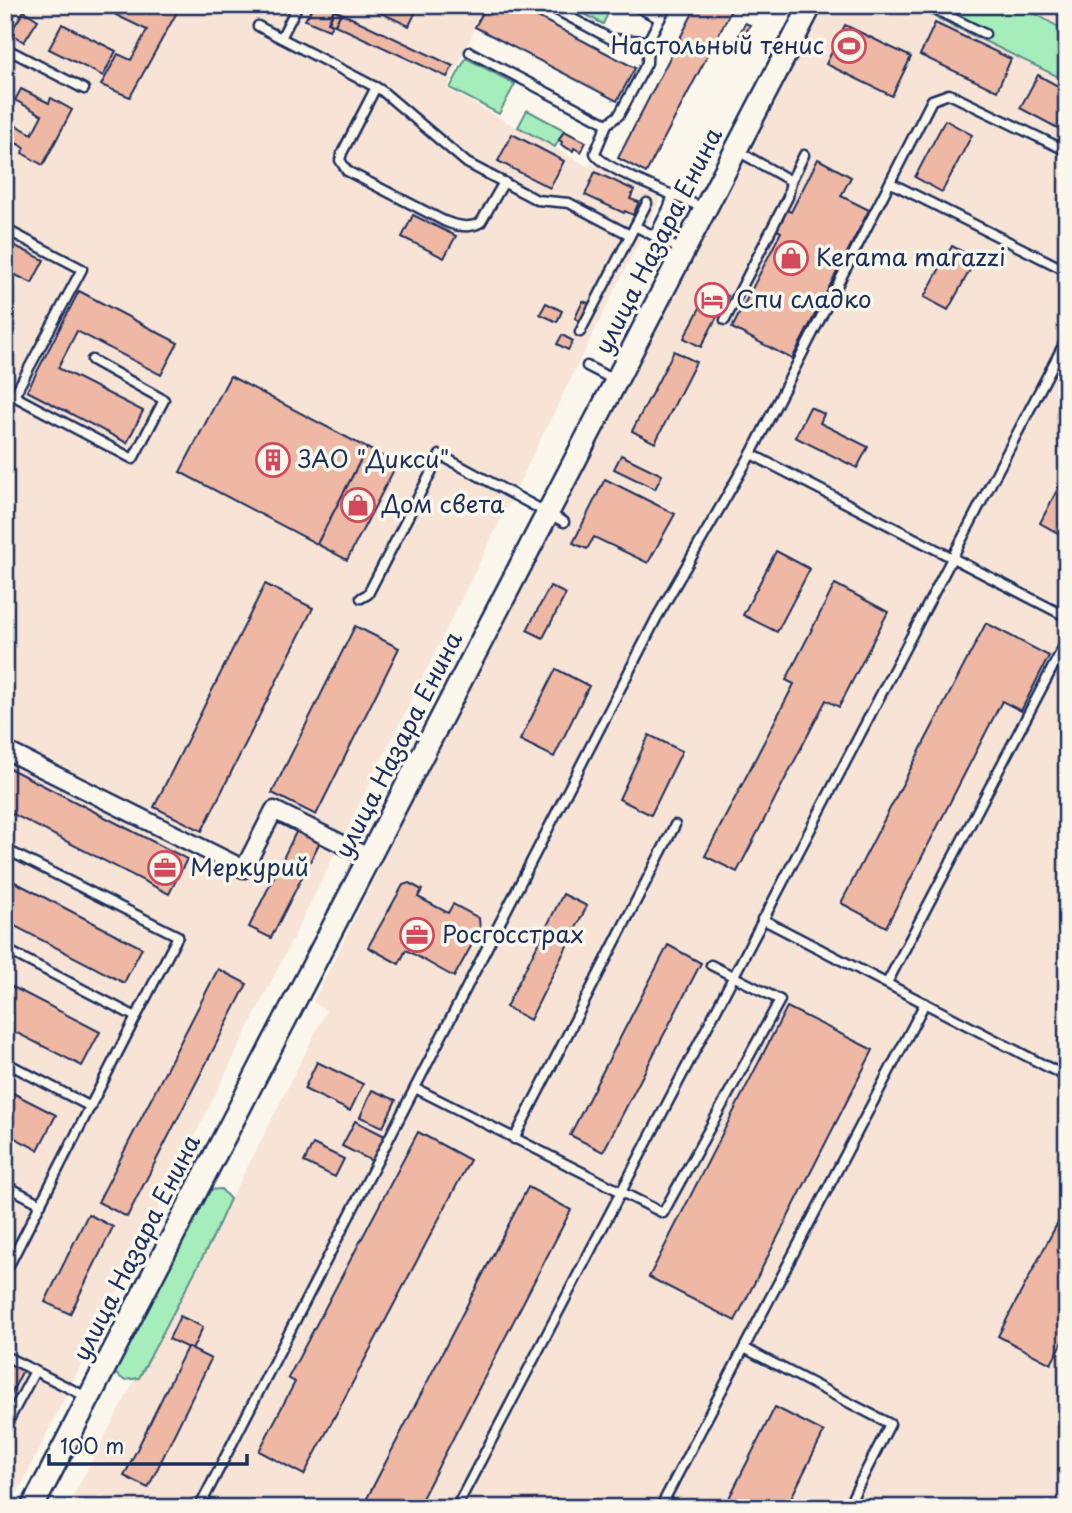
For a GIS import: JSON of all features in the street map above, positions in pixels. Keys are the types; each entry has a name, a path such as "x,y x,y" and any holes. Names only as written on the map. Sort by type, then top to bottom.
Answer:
{"main road":[{"name":"улица Назара Енина","path":"32,1508 370,858 556,517 616,382 811,5"}],"street":[{"path":"5,750 244,869 274,810 370,858"}],"lane":[{"path":"281,38 298,5"},
{"path":"547,5 611,38 648,41"},
{"path":"634,5 660,19"},
{"path":"667,5 648,41 647,63 620,115 607,124 596,147 596,157 623,173 706,209"},
{"path":"926,5 985,34"},
{"path":"258,26 376,87 467,163 537,200 569,203 630,235"},
{"path":"5,48 84,89"},
{"path":"470,52 607,124"},
{"path":"376,87 342,153 340,160 347,170 444,221 458,225 472,226 481,222 504,182"},
{"path":"199,1508 657,617 751,454 932,100 949,94 1067,151"},
{"path":"737,150 791,181"},
{"path":"725,320 788,197 791,181 804,155"},
{"path":"891,183 1067,271"},
{"path":"654,236 670,207 673,194"},
{"path":"580,332 647,203"},
{"path":"635,226 684,251"},
{"path":"5,229 82,269 14,396 133,459 164,400 92,360"},
{"path":"456,1508 1067,338"},
{"path":"587,366 616,382"},
{"path":"751,454 1067,617"},
{"path":"361,597 368,594 440,455 556,517"},
{"path":"887,984 1067,640"},
{"path":"514,1139 675,825"},
{"path":"5,849 178,936 5,1273"},
{"path":"762,919 1067,1077"},
{"path":"5,949 136,1017"},
{"path":"415,1088 663,1213 780,1000 711,965"},
{"path":"660,1508 925,1003"},
{"path":"5,1062 90,1107"},
{"path":"5,1185 41,1204"},
{"path":"744,1348 890,1424 847,1508"},
{"path":"5,1356 89,1398"},
{"path":"5,1427 35,1371"}],"shaded area":[{"path":"5,5 486,5 447,89 589,167 591,163 660,199 10,1508 5,1508"},
{"path":"822,5 1067,5 1067,1508 67,1508 259,1145 326,1011 313,1002 451,724"}],"green space":[{"path":"568,5 598,5 609,11 603,24"},
{"path":"910,5 1020,5 1067,32 1067,81"},
{"path":"466,58 515,84 499,114 450,88"},
{"path":"527,110 564,130 555,147 518,127"},
{"path":"221,1189 230,1199 212,1239 139,1378 124,1380 113,1372 209,1190"}],"building":[{"path":"121,5 181,5 130,97 101,85 118,54 131,60 147,30 116,15"},
{"path":"314,5 325,5 334,9 328,22 333,24 329,30 305,20"},
{"path":"380,5 419,5 409,26 377,11"},
{"path":"487,5 515,5 635,68 617,101 475,27"},
{"path":"697,5 734,5 646,173 618,158"},
{"path":"334,10 341,13 335,25 329,22"},
{"path":"24,11 38,20 24,42 10,33"},
{"path":"341,13 453,66 447,77 335,25"},
{"path":"745,23 750,25 743,39 738,37"},
{"path":"935,23 1011,59 997,91 920,55"},
{"path":"62,24 116,51 103,76 49,49"},
{"path":"845,25 911,57 892,96 826,64"},
{"path":"1038,75 1067,91 1067,133 1020,108"},
{"path":"21,89 49,103 51,98 72,110 43,165 22,153 25,148 5,137 6,120 32,134 42,115 15,100"},
{"path":"945,120 972,135 942,192 915,177"},
{"path":"564,131 586,142 581,152 561,145 559,140"},
{"path":"512,134 564,161 550,188 498,161"},
{"path":"818,159 851,177 841,196 869,210 792,359 732,328 781,232 777,230 787,210 791,212"},
{"path":"595,172 634,190 630,199 639,202 633,215 585,195"},
{"path":"413,215 456,236 444,258 402,237"},
{"path":"5,241 44,260 32,283 5,270"},
{"path":"952,246 976,259 948,310 924,297"},
{"path":"711,287 728,296 701,347 684,338"},
{"path":"79,291 178,343 161,375 77,331 58,368 143,411 127,443 27,391"},
{"path":"583,301 593,305 583,323 575,318"},
{"path":"546,303 562,311 557,322 540,314"},
{"path":"562,335 573,341 568,350 557,344"},
{"path":"674,351 696,362 655,443 632,431"},
{"name":"ЗАО \"Дикси\"","path":"230,376 367,448 317,544 180,472"},
{"path":"810,407 824,414 820,423 868,447 857,468 795,437"},
{"path":"367,448 397,464 347,560 317,544"},
{"path":"621,455 662,475 655,489 614,469"},
{"path":"1067,471 1067,538 1040,523"},
{"path":"605,479 675,514 648,563 594,537 587,549 573,543"},
{"path":"776,551 810,569 777,632 743,615"},
{"path":"265,584 313,608 202,831 154,807"},
{"path":"835,584 888,612 839,707 826,700 737,872 705,856 794,684 786,680"},
{"path":"550,586 566,594 543,638 527,630"},
{"path":"986,623 1049,656 1021,711 1002,701 886,927 841,903"},
{"path":"355,626 399,648 316,815 272,793"},
{"path":"556,669 589,686 554,757 520,740"},
{"path":"649,735 682,751 651,815 619,799"},
{"path":"1067,740 1067,764 1058,760"},
{"path":"5,766 187,859 169,894 5,810"},
{"path":"297,830 320,842 271,938 249,927"},
{"path":"5,877 142,948 124,983 5,921"},
{"path":"409,883 422,890 418,897 448,913 453,904 479,918 480,930 454,977 406,950 399,964 368,947 403,885"},
{"path":"563,894 587,906 530,1020 506,1007"},
{"path":"668,945 701,963 603,1152 570,1135"},
{"path":"218,969 247,984 127,1217 98,1202"},
{"path":"5,983 100,1032 82,1066 5,1027"},
{"path":"787,1007 873,1050 735,1321 649,1277"},
{"path":"317,1062 363,1084 350,1111 304,1089"},
{"path":"5,1089 56,1115 38,1150 5,1133"},
{"path":"372,1090 396,1100 383,1127 360,1117"},
{"path":"355,1121 385,1136 372,1161 342,1146"},
{"path":"418,1132 470,1160 304,1475 259,1451 295,1382 288,1378"},
{"path":"313,1144 344,1159 335,1177 304,1162"},
{"path":"528,1187 571,1210 417,1508 362,1508"},
{"path":"1067,1205 1067,1334 1051,1364 998,1336"},
{"path":"88,1214 113,1227 70,1314 45,1302"},
{"path":"180,1316 203,1327 192,1350 169,1339"},
{"path":"187,1347 211,1359 148,1488 124,1476"},
{"path":"5,1361 23,1370 5,1406"},
{"path":"775,1407 824,1432 786,1508 724,1508"}],"place":[{"name":"Настольный тенис","path":"849,46"},
{"name":"Kerama marazzi","path":"791,258"},
{"name":"Спи сладко","path":"712,300"},
{"name":"ЗАО \"Дикси\"","path":"273,460"},
{"name":"Дом света","path":"358,505"},
{"name":"Меркурий","path":"165,868"},
{"name":"Росгосстрах","path":"417,935"}]}
